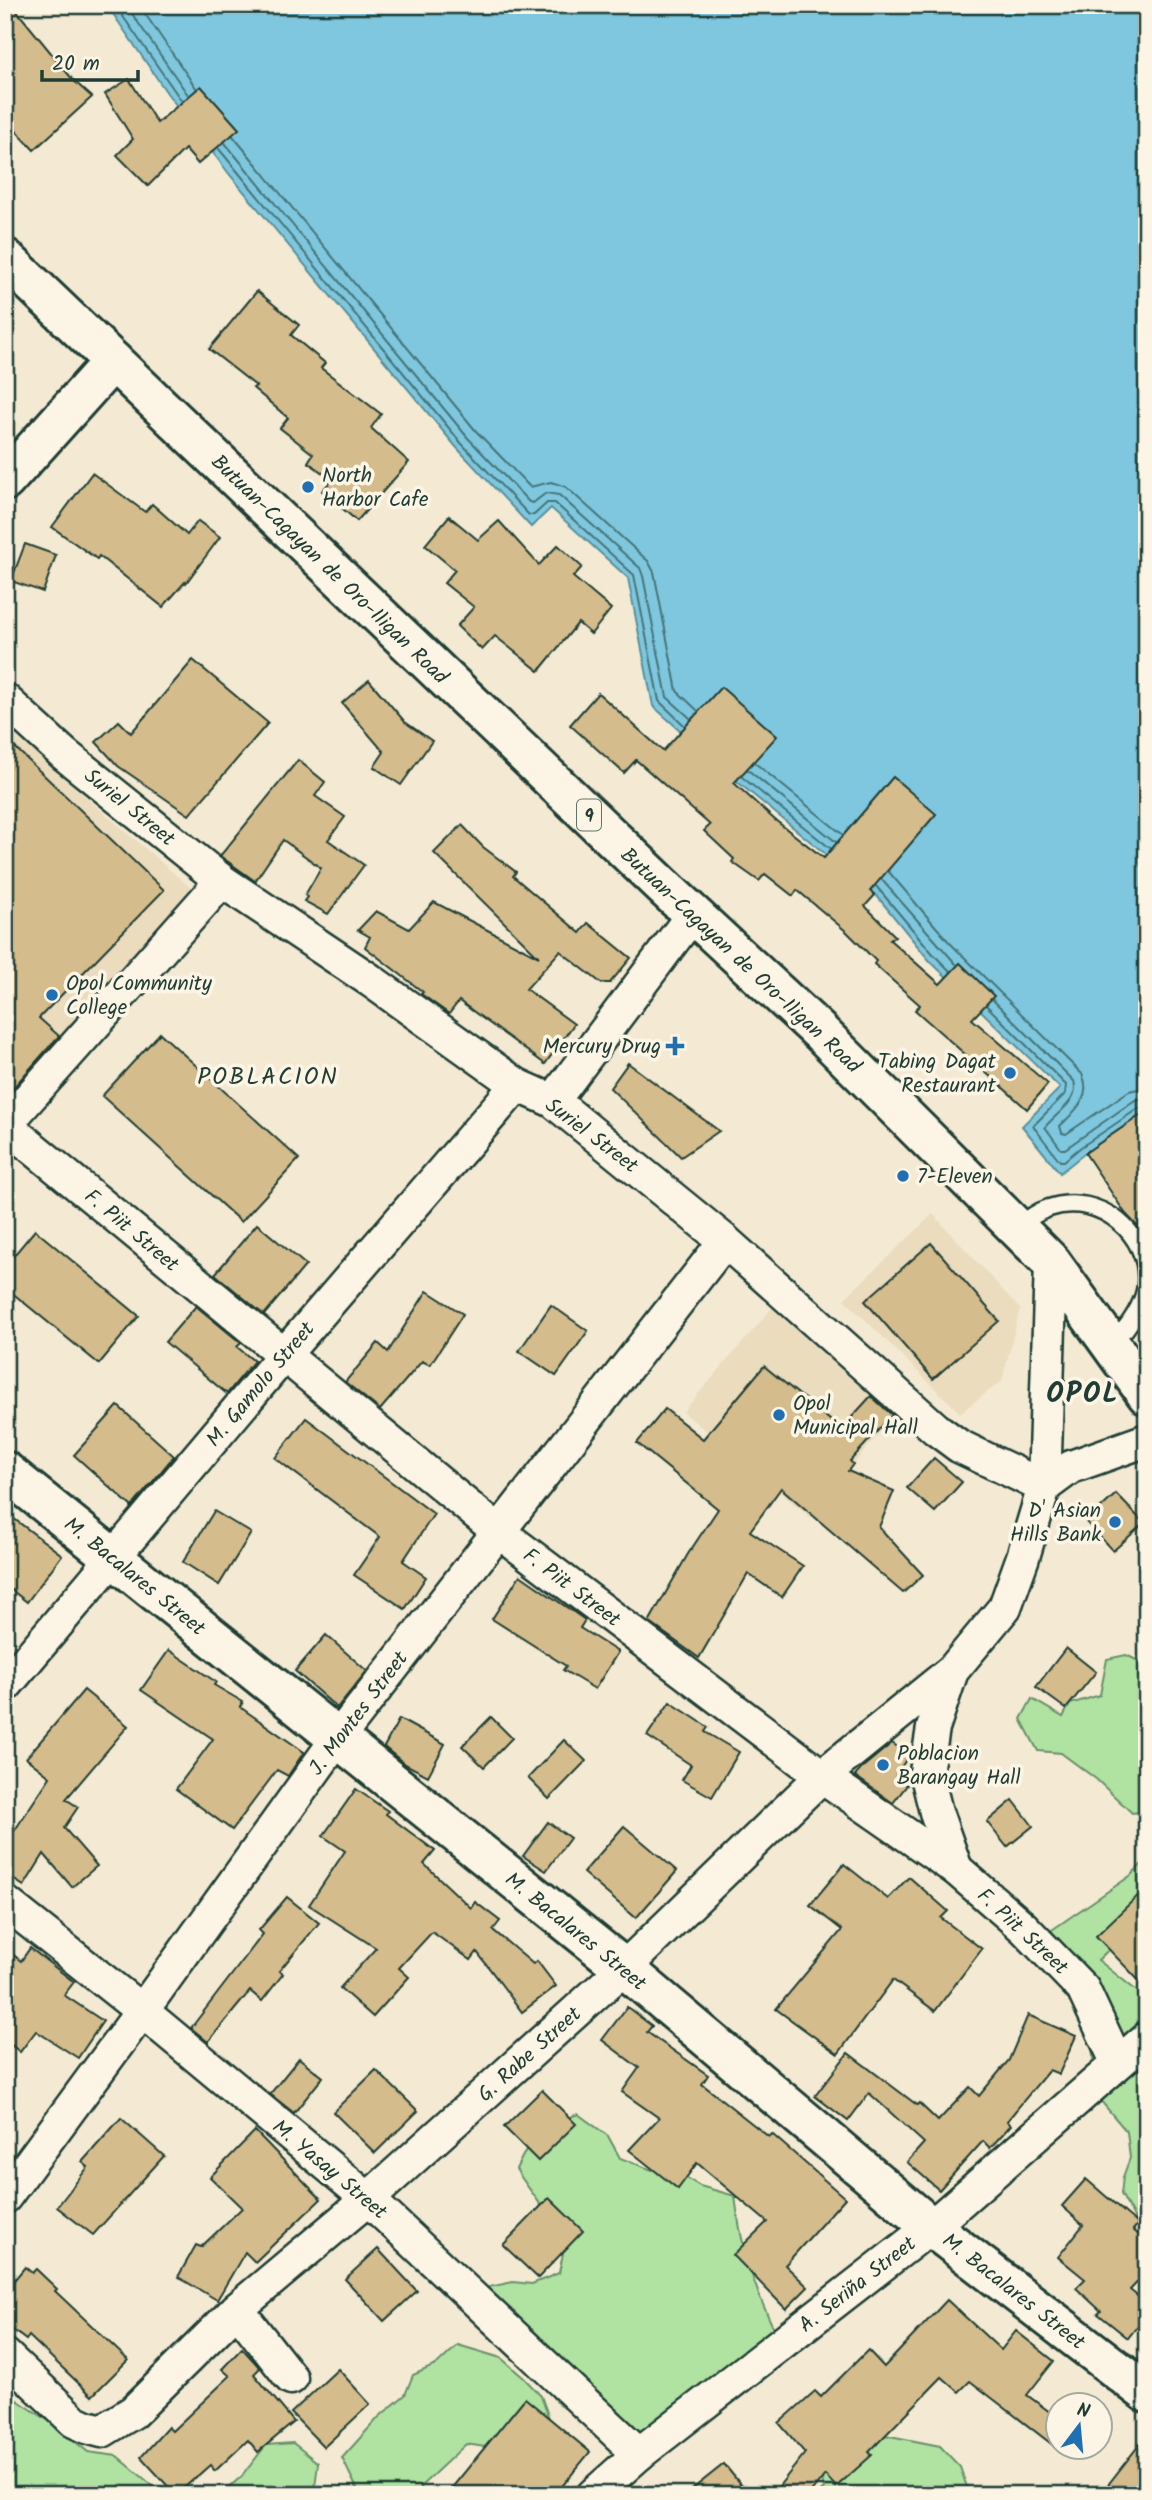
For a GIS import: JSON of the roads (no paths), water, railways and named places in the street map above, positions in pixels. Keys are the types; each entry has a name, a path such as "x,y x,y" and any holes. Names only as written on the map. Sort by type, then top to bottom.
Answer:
{"main road":[{"name":"Butuan-Cagayan de Oro-Iligan Road","path":"5,258 820,1032 1017,1228 1116,1334 1147,1395"},
{"path":"5,481 113,361"},
{"name":"M. Bacalares Street","path":"5,1471 624,1968 931,2227 1147,2393"}],"street":[{"name":"Suriel Street","path":"5,700 64,754 222,881 370,980 517,1085 553,1101 726,1241 936,1429 959,1446 1044,1487"},
{"path":"5,1125 222,881"},
{"path":"553,1101 693,914"},
{"name":"M. Gamolo Street","path":"5,1686 283,1356 517,1085"},
{"name":"F. Piit Street","path":"5,1125 498,1531 821,1776 956,1869 1024,1928 1083,1989 1117,2062"},
{"name":"J. Montes Street","path":"5,2197 337,1739 726,1241"},
{"name":"G. Rabe Street","path":"5,2355 74,2421 87,2427 102,2431 133,2412 237,2309 368,2199 624,1968 821,1776 952,1671 1005,1608 1044,1487 1051,1262"},
{"path":"1044,1487 1071,1467 1147,1440"},
{"name":"G. Rabe Street","path":"952,1671 933,1728 926,1772 936,1812 956,1869"},
{"name":"M. Yasay Street","path":"5,1902 142,2011 368,2199 639,2454"},
{"name":"A. Seriña Street","path":"593,2495 639,2454 931,2227 1147,2038"},
{"path":"237,2309 291,2378"}],"lane":[{"path":"1017,1228 1050,1207 1070,1204 1090,1206 1108,1213 1124,1225 1139,1248 1146,1271 1146,1287 1135,1316 1116,1334"},
{"path":"1116,1334 1147,1323"}],"water":[{"path":"107,5 1147,5 1147,1116 1144,1113 1060,1173 1022,1126 1060,1088 929,960 877,896 740,784 653,706 628,578 551,508 531,527 457,448 230,175 167,93"}],"place":[{"name":"North Harbor Cafe","path":"308,487"},
{"name":"Opol Community College","path":"52,995"},
{"name":"Mercury Drug","path":"675,1046"},
{"name":"Tabing Dagat Restaurant","path":"1010,1073"},
{"name":"7-Eleven","path":"903,1176"},
{"name":"Opol Municipal Hall","path":"779,1415"},
{"name":"D' Asian Hills Bank","path":"1115,1522"},
{"name":"Poblacion Barangay Hall","path":"883,1765"}],"district":[{"name":"POBLACION","path":"268,1076"},
{"name":"OPOL","path":"1083,1392"}]}
